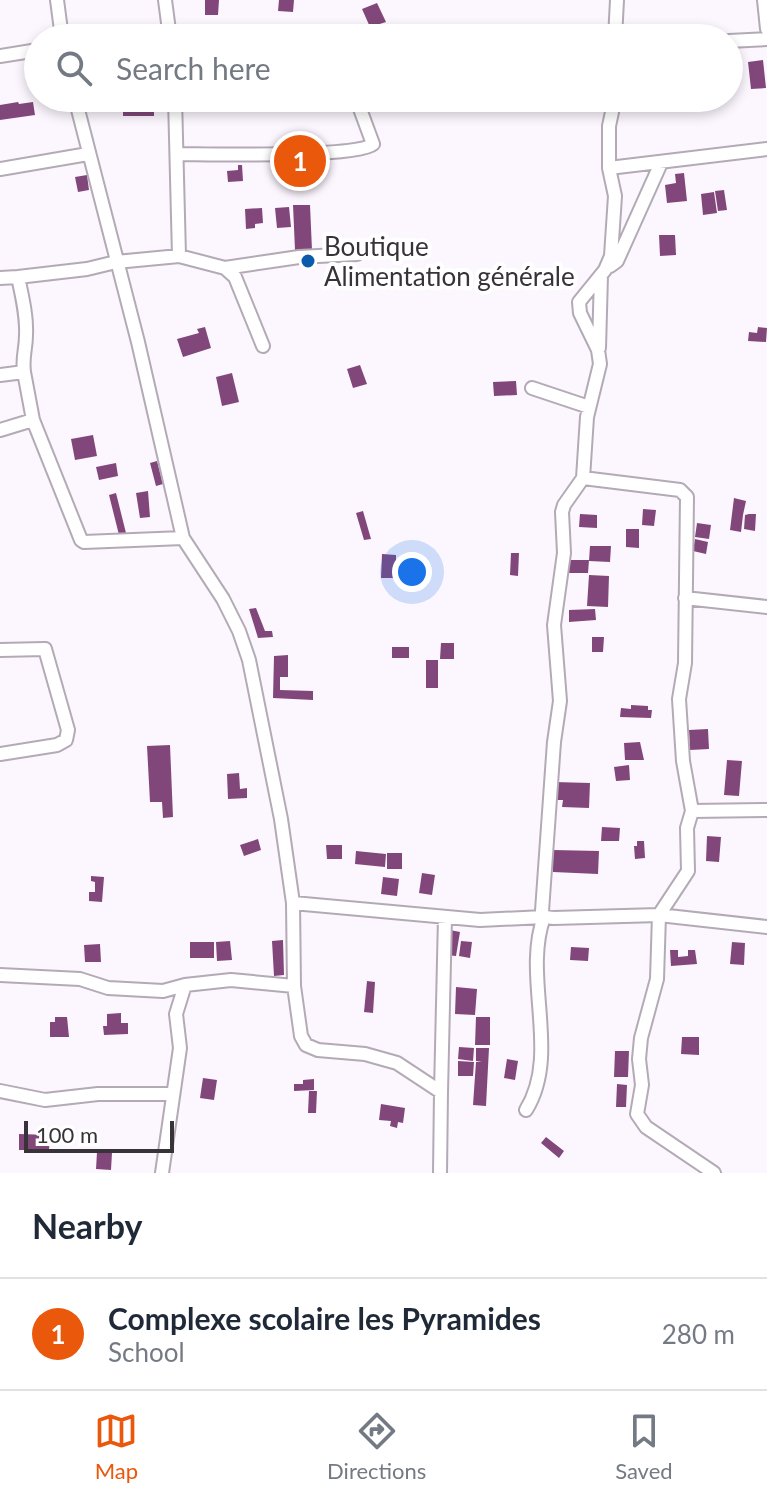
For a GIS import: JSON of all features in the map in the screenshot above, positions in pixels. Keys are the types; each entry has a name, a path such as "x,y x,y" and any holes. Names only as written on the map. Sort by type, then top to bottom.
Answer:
{"street":[{"path":"57,0 60,24"},
{"path":"165,0 168,24"},
{"path":"616,24 617,0"},
{"path":"764,0 767,29"},
{"path":"743,40 767,39"},
{"path":"0,56 24,52"},
{"path":"78,112 138,342 183,538 223,599 249,660 281,819 293,903 294,986 301,1036 306,1045 318,1050 377,1056 397,1063 441,1092"},
{"path":"176,112 179,256"},
{"path":"177,154 341,152 369,148 373,144 361,112"},
{"path":"599,357 580,313 579,302 603,272 611,256 615,196 609,168 612,112"},
{"path":"609,168 767,149"},
{"path":"0,169 88,154"},
{"path":"526,1110 533,1098 542,1029 536,950 544,917 541,904 560,701 554,625 564,553 562,512 583,478 583,439 599,375 603,272 617,261 661,163"},
{"path":"0,278 179,256 225,268 299,257 357,254"},
{"path":"225,268 235,277 263,346"},
{"path":"18,277 26,324 27,340 22,352 24,372 33,420 84,542 183,538"},
{"path":"0,375 24,372"},
{"path":"532,388 589,407"},
{"path":"0,430 33,420"},
{"path":"583,478 680,490 687,497 685,663 679,699 683,761 692,811 687,828 688,871 659,915 657,979 641,1038 639,1059 642,1085 637,1114 646,1127 714,1173"},
{"path":"685,598 767,607"},
{"path":"0,650 45,649 68,730 66,740 57,745 0,754"},
{"path":"692,811 767,810"},
{"path":"293,903 480,920 659,915 767,927"},
{"path":"440,1173 445,917"},
{"path":"0,975 80,979 108,988 163,991 185,985 231,980 294,986"},
{"path":"162,1173 180,1048 176,1014 185,985"},
{"path":"0,1091 45,1100 98,1094 172,1094"}],"building":[{"path":"205,0 219,0 218,15 205,15"},
{"path":"279,0 294,0 293,12 278,11"},
{"path":"377,3 386,22 369,24 362,9"},
{"path":"763,60 766,88 751,89 748,62"},
{"path":"24,103 24,112 35,112 35,115 0,120 0,105"},
{"path":"123,112 154,112 154,116 123,116"},
{"path":"238,165 242,165 243,181 228,182 227,171 238,170"},
{"path":"684,173 687,201 667,203 665,185 676,183 675,174"},
{"path":"87,175 89,190 78,192 75,177"},
{"path":"724,190 727,210 718,211 715,191"},
{"path":"714,192 717,213 703,215 701,194"},
{"path":"293,205 310,205 312,250 295,250"},
{"path":"289,207 291,227 277,228 275,208"},
{"path":"262,208 263,223 246,229 245,209"},
{"path":"659,235 675,235 676,255 660,256"},
{"path":"205,327 211,348 183,357 177,339 199,333 197,329"},
{"path":"758,327 767,328 766,342 748,341 749,332 757,333"},
{"path":"360,365 367,384 353,388 347,369"},
{"path":"232,373 239,402 222,406 216,377"},
{"path":"516,381 517,395 494,396 493,382"},
{"path":"93,435 97,456 75,460 71,439"},
{"path":"157,461 163,484 156,486 150,463"},
{"path":"116,463 118,476 99,480 96,467"},
{"path":"148,491 150,517 140,518 136,493"},
{"path":"116,493 127,537 120,539 109,495"},
{"path":"734,498 746,501 741,532 730,530"},
{"path":"643,509 656,510 654,526 642,525"},
{"path":"363,511 371,539 364,540 356,513"},
{"path":"580,514 597,515 597,528 579,527"},
{"path":"756,514 755,531 744,529 745,515"},
{"path":"697,523 711,525 709,539 695,537"},
{"path":"626,529 639,529 639,548 626,547"},
{"path":"695,539 708,542 706,554 693,551"},
{"path":"590,546 611,546 610,562 589,561"},
{"path":"511,553 519,553 518,576 510,575"},
{"path":"382,554 396,555 396,578 381,578"},
{"path":"566,560 589,560 588,573 566,573"},
{"path":"589,575 609,576 608,607 587,606"},
{"path":"256,608 265,631 272,631 273,637 258,638 249,609"},
{"path":"595,609 596,620 569,622 569,610"},
{"path":"592,637 604,637 603,652 592,652"},
{"path":"441,643 454,643 454,659 440,659"},
{"path":"392,647 409,647 409,658 392,658"},
{"path":"288,655 288,677 280,677 280,690 313,691 313,700 273,698 274,656"},
{"path":"426,660 438,660 438,688 426,688"},
{"path":"631,705 648,706 648,710 652,710 651,718 620,717 621,708 631,709"},
{"path":"708,729 709,749 690,750 689,730"},
{"path":"640,742 644,760 625,760 624,743"},
{"path":"170,745 173,817 163,818 162,802 150,802 147,746"},
{"path":"727,760 742,761 739,796 724,795"},
{"path":"629,765 630,780 616,781 614,767"},
{"path":"239,773 240,789 247,788 247,798 228,799 227,774"},
{"path":"555,782 590,783 589,808 562,807 563,800 555,800"},
{"path":"602,827 620,828 619,841 601,841"},
{"path":"707,836 721,837 719,862 706,861"},
{"path":"258,839 261,850 244,856 240,845"},
{"path":"637,841 644,841 645,858 635,859 634,846 637,846"},
{"path":"326,845 342,845 342,859 327,859"},
{"path":"553,850 599,851 598,874 553,872"},
{"path":"356,851 386,854 385,867 355,864"},
{"path":"387,853 402,853 402,869 387,869"},
{"path":"422,873 435,875 432,895 419,893"},
{"path":"91,876 104,877 102,902 89,901 89,892 95,892 95,882 91,881"},
{"path":"383,877 399,879 397,896 381,894"},
{"path":"450,930 460,932 456,956 446,955"},
{"path":"283,940 284,975 274,976 272,941"},
{"path":"230,941 232,960 217,961 216,942"},
{"path":"461,941 472,942 470,958 459,956"},
{"path":"190,942 214,942 214,958 190,958"},
{"path":"732,942 745,943 744,965 730,964"},
{"path":"100,944 101,962 85,962 84,945"},
{"path":"571,947 589,948 588,961 570,960"},
{"path":"670,950 678,950 678,957 688,956 688,950 695,950 697,964 671,966"},
{"path":"367,981 375,982 373,1013 364,1012"},
{"path":"456,987 477,989 475,1015 455,1014"},
{"path":"121,1013 121,1023 128,1023 128,1034 104,1035 107,1014"},
{"path":"55,1017 67,1017 69,1037 50,1037 50,1022 55,1022"},
{"path":"476,1017 490,1017 490,1045 475,1045"},
{"path":"682,1037 699,1037 699,1055 681,1054"},
{"path":"459,1047 474,1048 473,1061 458,1059"},
{"path":"476,1048 489,1048 486,1106 473,1105 476,1062 482,1062 476,1061"},
{"path":"615,1051 629,1051 628,1077 614,1077"},
{"path":"507,1059 518,1061 515,1080 504,1078"},
{"path":"458,1061 474,1062 473,1076 458,1076"},
{"path":"203,1078 217,1080 214,1100 200,1098"},
{"path":"314,1079 314,1090 294,1091 294,1084"},
{"path":"617,1084 627,1085 626,1107 616,1107"},
{"path":"309,1091 317,1091 316,1113 308,1113"},
{"path":"381,1104 405,1108 403,1123 398,1122 397,1128 390,1126 391,1121 379,1120"},
{"path":"19,1134 50,1135 49,1150 19,1150"},
{"path":"546,1137 564,1151 559,1158 541,1143"},
{"path":"97,1152 112,1153 111,1170 96,1169"}],"place":[{"name":"Complexe scolaire les Pyramides","path":"300,161"},
{"name":"Boutique Alimentation générale","path":"308,261"}]}
